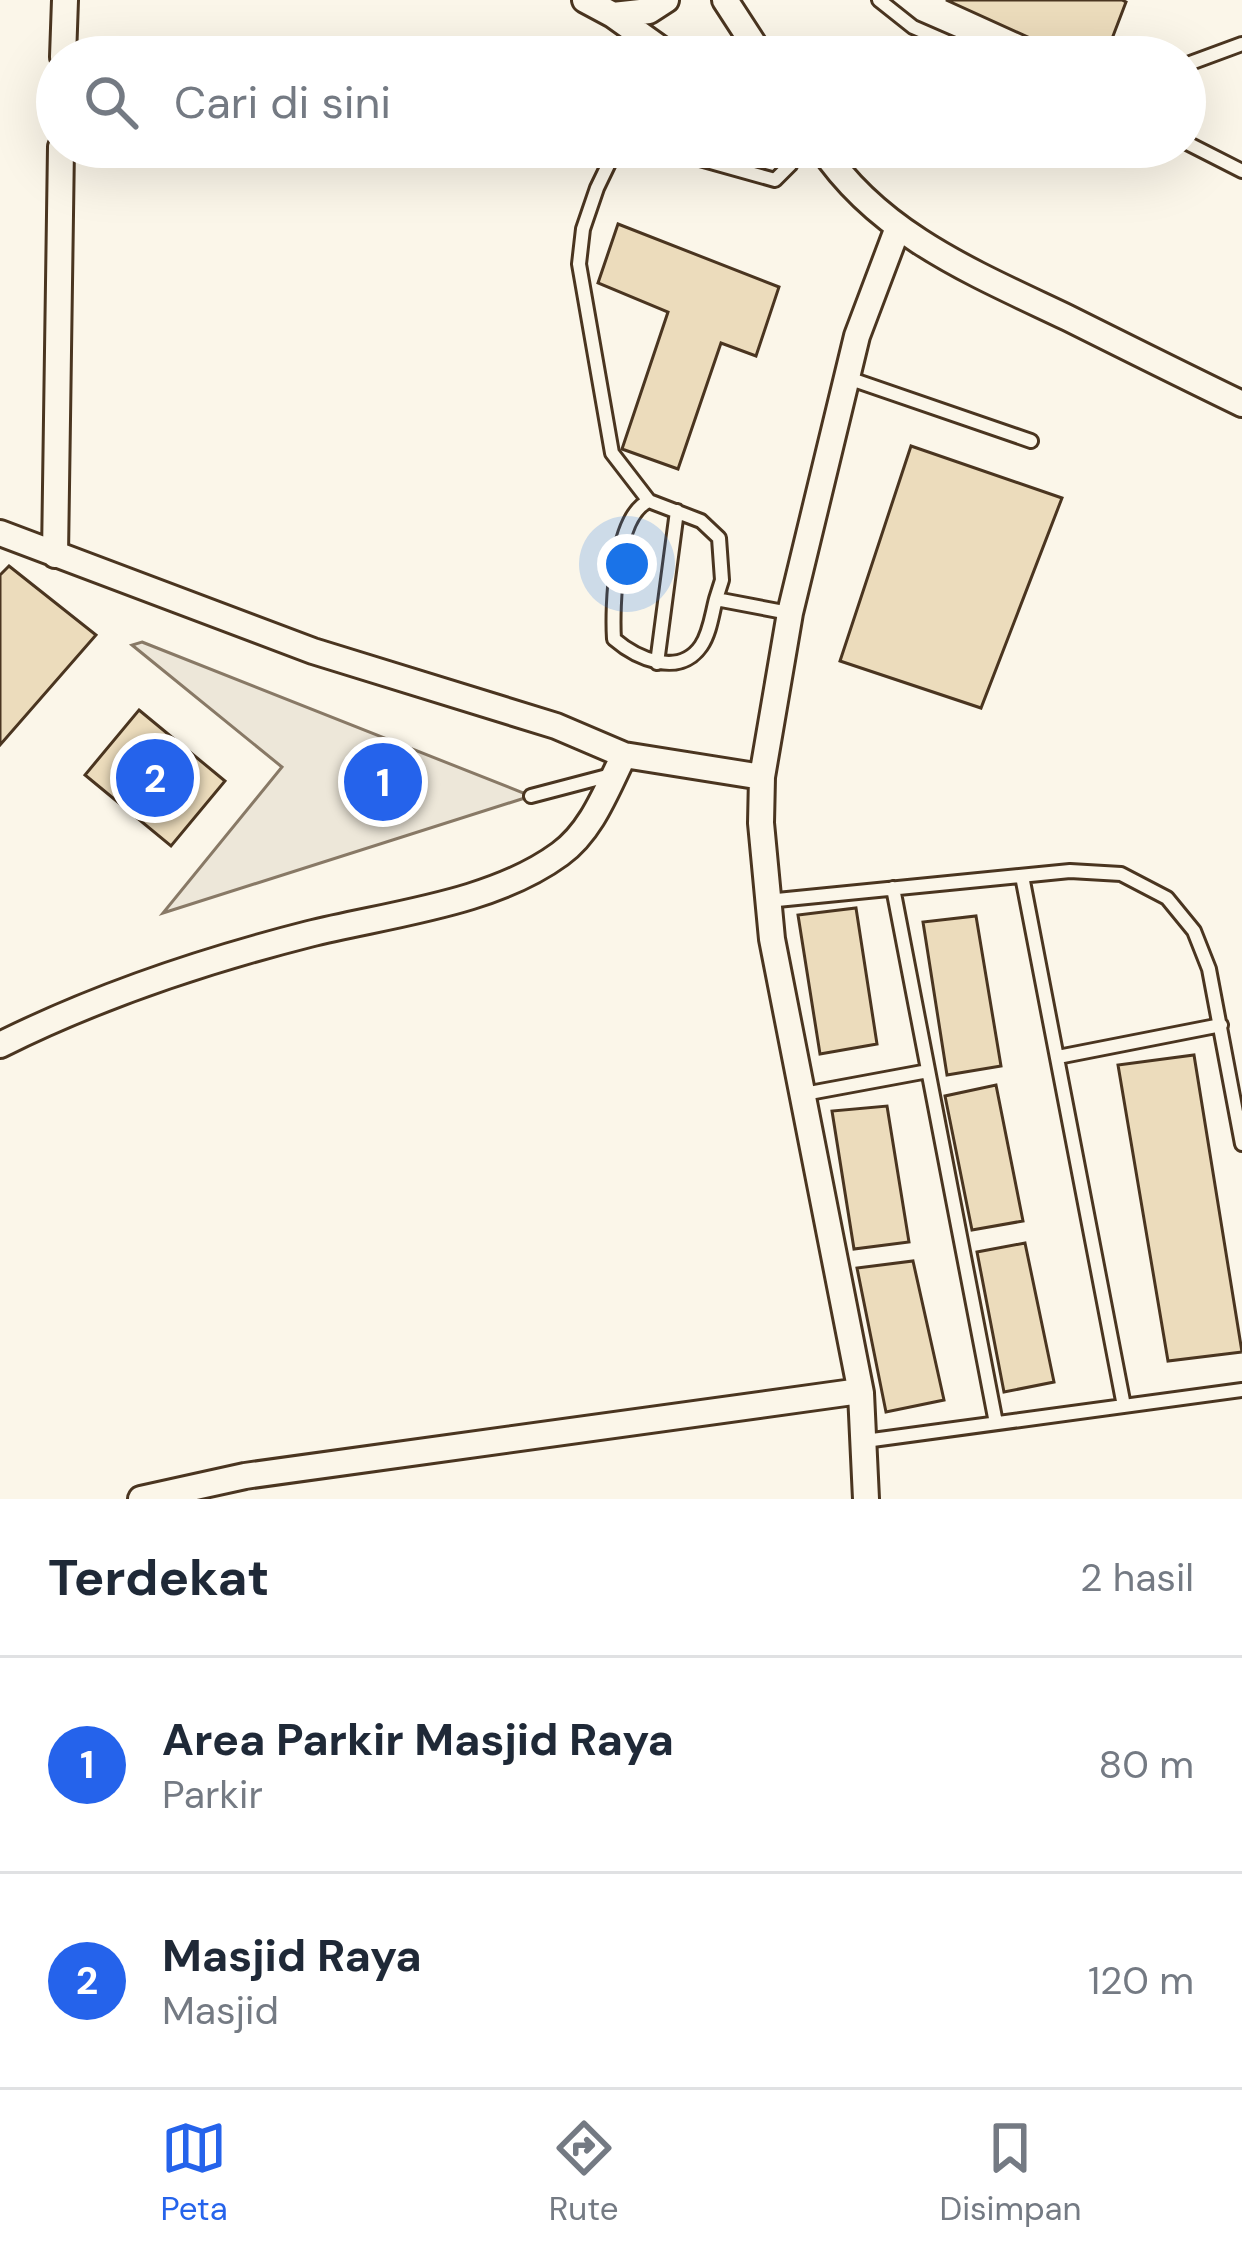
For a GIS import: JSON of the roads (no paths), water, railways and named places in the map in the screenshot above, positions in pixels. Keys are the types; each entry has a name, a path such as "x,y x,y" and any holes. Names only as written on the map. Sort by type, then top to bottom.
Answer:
{"street":[{"path":"64,36 65,0"},
{"path":"585,0 642,36"},
{"path":"613,15 649,11 666,0"},
{"path":"725,0 748,36"},
{"path":"56,555 61,168"},
{"path":"838,168 898,230 973,272 1242,404"},
{"path":"866,1499 860,1391 767,901 762,777 790,614 856,336 898,230"},
{"path":"0,533 313,651 556,727 619,765 762,777"},
{"path":"0,1045 60,1015 171,975 308,934 442,905 510,880 562,854 592,819 619,765"},
{"path":"141,1499 247,1488 860,1391"}],"lane":[{"path":"879,0 913,27 934,36"},
{"path":"1206,57 1242,44"},
{"path":"1206,153 1242,171"},
{"path":"607,168 583,229 579,264 613,453 649,501 701,521 719,538 722,580 698,651 684,659 657,662 634,656 614,639 612,609 620,555 631,518 640,504 649,501"},
{"path":"732,168 775,180 787,168"},
{"path":"848,378 1030,441"},
{"path":"657,662 677,511"},
{"path":"716,599 790,614"},
{"path":"531,796 619,765"},
{"path":"767,901 1070,871 1121,874 1167,898 1195,931 1209,969 1242,1144"},
{"path":"1022,876 1124,1406"},
{"path":"893,888 996,1423"},
{"path":"1058,1057 1220,1024"},
{"path":"805,1094 928,1071"},
{"path":"865,1441 1242,1390"}],"place":[{"name":"Masjid Raya","path":"155,778"},
{"name":"Area Parkir Masjid Raya","path":"383,782"}]}
